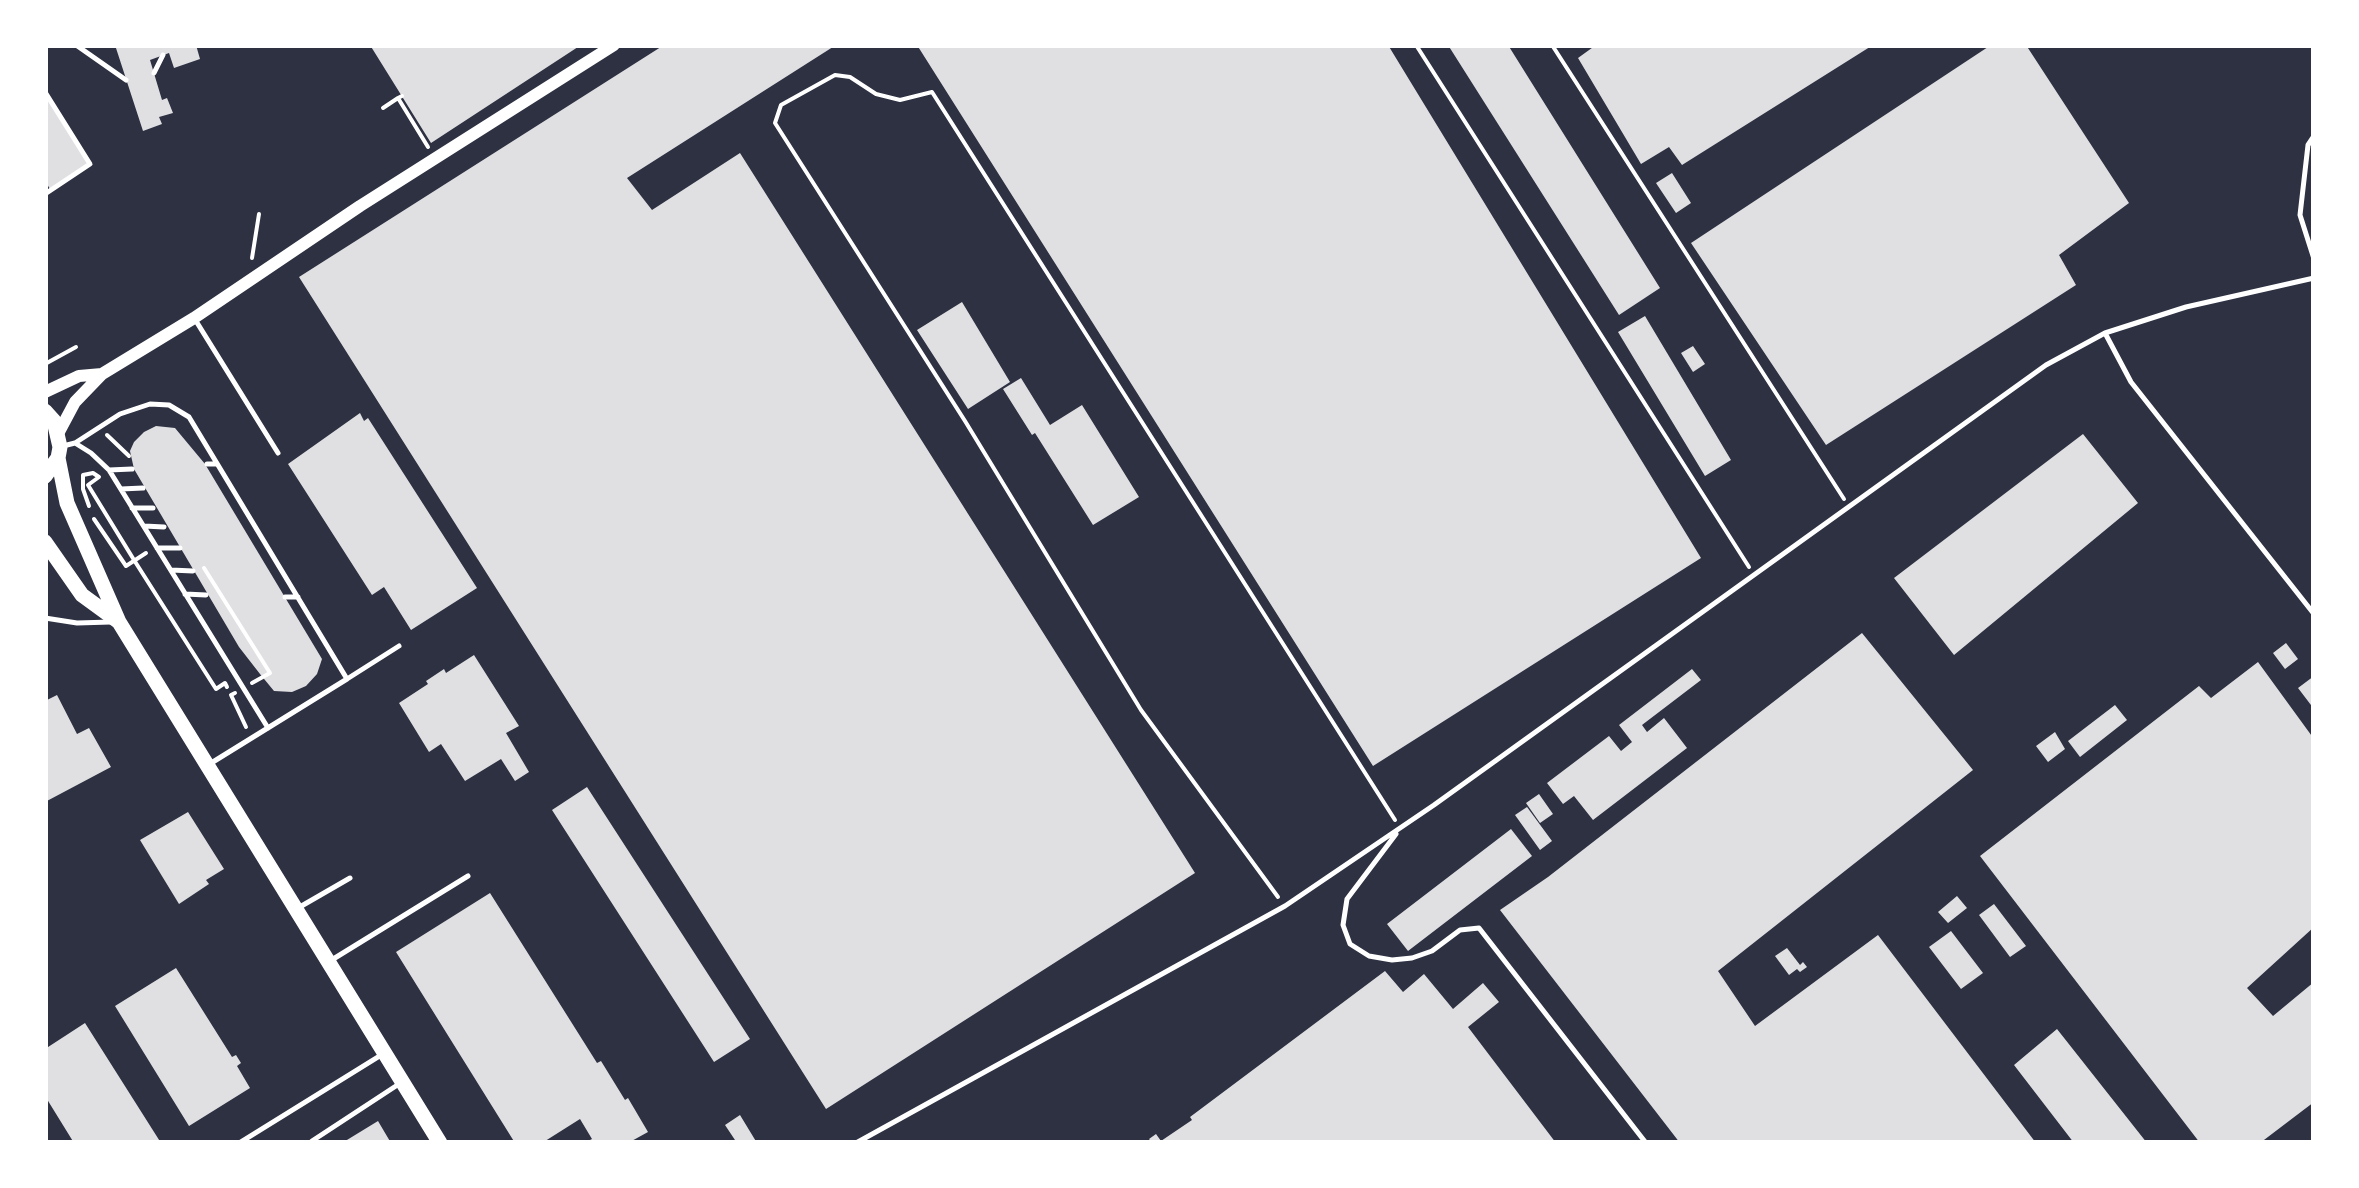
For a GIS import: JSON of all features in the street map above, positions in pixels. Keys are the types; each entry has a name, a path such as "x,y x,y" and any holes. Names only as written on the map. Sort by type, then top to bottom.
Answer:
{"main road":[{"path":"45,411 63,445 67,504 119,622 440,1143"},
{"path":"45,476 63,445"},
{"path":"45,542 82,595 119,622"}],"street":[{"path":"63,445 75,402 102,374 614,45"},
{"path":"45,392 79,376 102,374"}],"lane":[{"path":"76,45 126,80"},
{"path":"154,73 164,55"},
{"path":"45,92 90,164 45,194"},
{"path":"2314,136 2308,144 2300,214 2314,260"},
{"path":"856,1143 1284,906 1400,828 2046,365 2104,333 2186,307 2314,278"},
{"path":"194,318 278,453"},
{"path":"2104,333 2131,382 2314,614"},
{"path":"63,445 120,414 150,404 169,405 189,417 238,505 347,679"},
{"path":"63,445 92,453 109,470 268,728"},
{"path":"207,464 217,464"},
{"path":"109,470 132,469"},
{"path":"121,490 144,488"},
{"path":"132,508 153,508"},
{"path":"144,526 164,526"},
{"path":"246,527 255,527"},
{"path":"156,547 180,548"},
{"path":"260,549 269,550"},
{"path":"171,570 192,570"},
{"path":"273,572 283,572"},
{"path":"2304,600 2314,592"},
{"path":"186,594 206,595"},
{"path":"286,597 298,597"},
{"path":"45,618 77,623 119,622"},
{"path":"207,766 399,646"},
{"path":"1400,828 1347,899 1342,925 1350,944 1369,956 1412,958 1432,951 1460,930 1479,928 1646,1143"},
{"path":"328,962 468,876"},
{"path":"296,909 350,878"},
{"path":"238,1143 384,1054"},
{"path":"312,1141 402,1082"}],"path":[{"path":"1416,45 1754,575"},
{"path":"1552,45 1849,507"},
{"path":"1284,906 1141,710 965,421 775,123 781,106 835,75 850,78 876,94 900,100 932,92 1400,828"},
{"path":"383,108 400,97 430,151"},
{"path":"252,258 259,214"},
{"path":"45,364 76,348"},
{"path":"99,428 141,468"},
{"path":"156,547 134,560 126,566 94,519 82,489 82,475 93,473 100,477 88,484 134,560 216,689 225,683 246,724 244,735"},
{"path":"199,560 270,672 231,696"}],"building":[{"path":"115,45 196,45 200,59 174,68 169,53 150,60 162,100 167,98 173,113 159,117 162,124 143,131"},
{"path":"370,45 581,45 431,143"},
{"path":"664,45 836,45 627,178 652,210 740,153 1195,873 826,1109 299,277"},
{"path":"917,45 1388,45 1701,558 1373,766"},
{"path":"1448,45 1508,45 1660,288 1619,315"},
{"path":"1596,45 1873,45 1682,165 1669,147 1641,164 1578,58"},
{"path":"1991,45 2026,45 2129,203 2059,255 2076,285 1826,445 1691,243"},
{"path":"45,95 89,165 50,189 45,181"},
{"path":"1672,173 1691,203 1676,213 1656,183"},
{"path":"962,302 1010,382 968,409 917,330"},
{"path":"1645,316 1731,460 1705,476 1618,332"},
{"path":"1693,346 1705,364 1693,372 1681,353"},
{"path":"1021,378 1050,425 1082,405 1139,497 1093,525 1003,389"},
{"path":"360,413 364,421 368,418 477,588 411,630 384,587 372,595 288,464"},
{"path":"156,426 175,428 205,464 322,659 317,674 306,686 292,692 274,691 260,674 239,647 134,469 130,451 134,442"},
{"path":"2083,434 2138,503 1954,655 1894,578"},
{"path":"1862,633 1973,770 1718,971 1755,1026 1878,935 2036,1143 1680,1143 1500,910"},
{"path":"2286,643 2298,659 2285,669 2273,653"},
{"path":"474,655 519,726 506,733 529,772 515,781 501,759 465,781 441,744 429,752 399,703 444,669 446,673"},
{"path":"2258,662 2314,739 2314,927 2247,988 2273,1016 2314,982 2314,1102 2260,1143 2200,1143 1980,856 2199,686 2211,698"},
{"path":"1692,669 1701,680 1642,725 1647,732 1664,718 1687,748 1593,820 1574,796 1563,804 1547,783 1609,736 1621,751 1632,742 1619,725"},
{"path":"2314,676 2314,709 2298,688"},
{"path":"57,695 77,734 89,728 111,767 45,802 45,701"},
{"path":"2115,705 2127,720 2080,757 2068,741"},
{"path":"2055,732 2065,749 2048,762 2036,746"},
{"path":"587,787 750,1039 714,1062 552,810"},
{"path":"1539,794 1553,814 1540,823 1526,803"},
{"path":"1527,807 1552,841 1540,850 1515,815"},
{"path":"188,812 224,869 179,904 140,840"},
{"path":"1511,829 1532,856 1408,951 1387,924"},
{"path":"490,893 597,1063 601,1061 648,1132 628,1143 584,1143 592,1139 580,1119 542,1143 515,1143 396,952"},
{"path":"1957,896 1967,908 1948,923 1938,912"},
{"path":"1994,904 2026,946 2010,957 1979,915"},
{"path":"1951,931 1983,973 1961,989 1929,947"},
{"path":"1787,948 1800,965 1803,962 1807,967 1789,975 1775,956"},
{"path":"176,968 232,1057 236,1055 241,1063 237,1066 250,1088 189,1126 115,1006"},
{"path":"1385,971 1403,992 1424,974 1453,1009 1483,983 1499,1002 1468,1027 1556,1143 1152,1143 1149,1139 1156,1134 1161,1141 1192,1120 1190,1117"},
{"path":"85,1023 161,1143 74,1143 45,1096 45,1049"},
{"path":"2057,1029 2147,1143 2074,1143 2014,1065"},
{"path":"740,1115 757,1143 737,1143 725,1125"},
{"path":"378,1121 391,1143 342,1143"}]}
